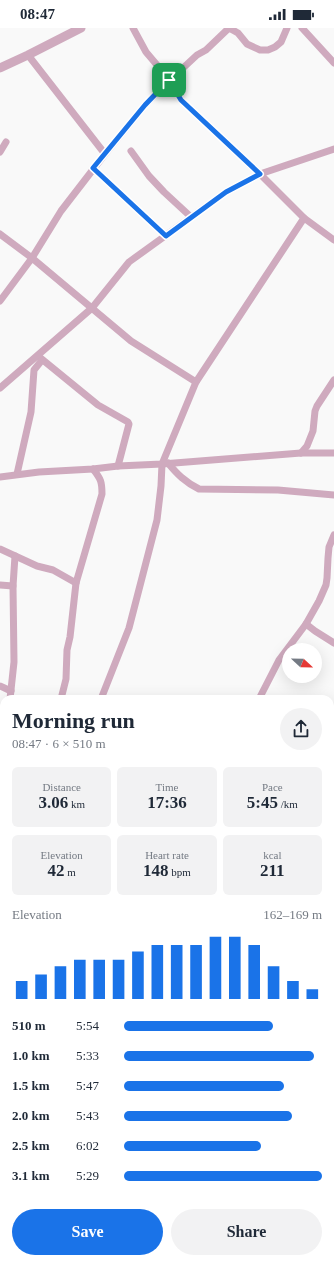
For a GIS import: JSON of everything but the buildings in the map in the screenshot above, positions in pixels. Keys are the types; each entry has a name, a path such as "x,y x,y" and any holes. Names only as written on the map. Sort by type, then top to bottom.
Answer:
{"street":[{"path":"0,68 80,28"},
{"path":"133,28 146,52 168,78 181,100 260,174 304,218 334,240"},
{"path":"0,301 32,258 62,211 93,168 145,105 169,80 206,50 229,28 238,33 247,44 260,50 268,50 281,42 287,28"},
{"path":"302,28 334,63"},
{"path":"28,55 104,154"},
{"path":"0,152 6,142"},
{"path":"0,388 40,358 92,308 129,262 191,217 226,192 260,174 334,149"},
{"path":"131,151 149,176 191,217"},
{"path":"93,168 166,236"},
{"path":"103,695 128,628 157,520 165,463 196,382 304,218"},
{"path":"0,234 32,258 131,341 196,382"},
{"path":"40,358 98,405 128,422 129,424 118,466"},
{"path":"17,474 31,412 34,370 40,358"},
{"path":"301,453 307,446 313,431 317,406 334,380"},
{"path":"0,477 17,474 118,466 301,453 334,453"},
{"path":"165,463 187,483 199,489 278,490 334,495"},
{"path":"62,695 66,679 67,650 70,637 76,582 102,494 101,478 93,469"},
{"path":"261,695 279,660 306,624 319,601 326,585 329,548 334,535"},
{"path":"0,549 37,566 52,570 76,582"},
{"path":"10,695 14,662 14,556"},
{"path":"0,585 13,586"},
{"path":"306,624 315,632 334,643"},
{"path":"0,686 11,691"}],"route":[{"path":"169,80 181,100 260,174 226,192 166,236 93,168 145,105 168,83 169,80"}]}
